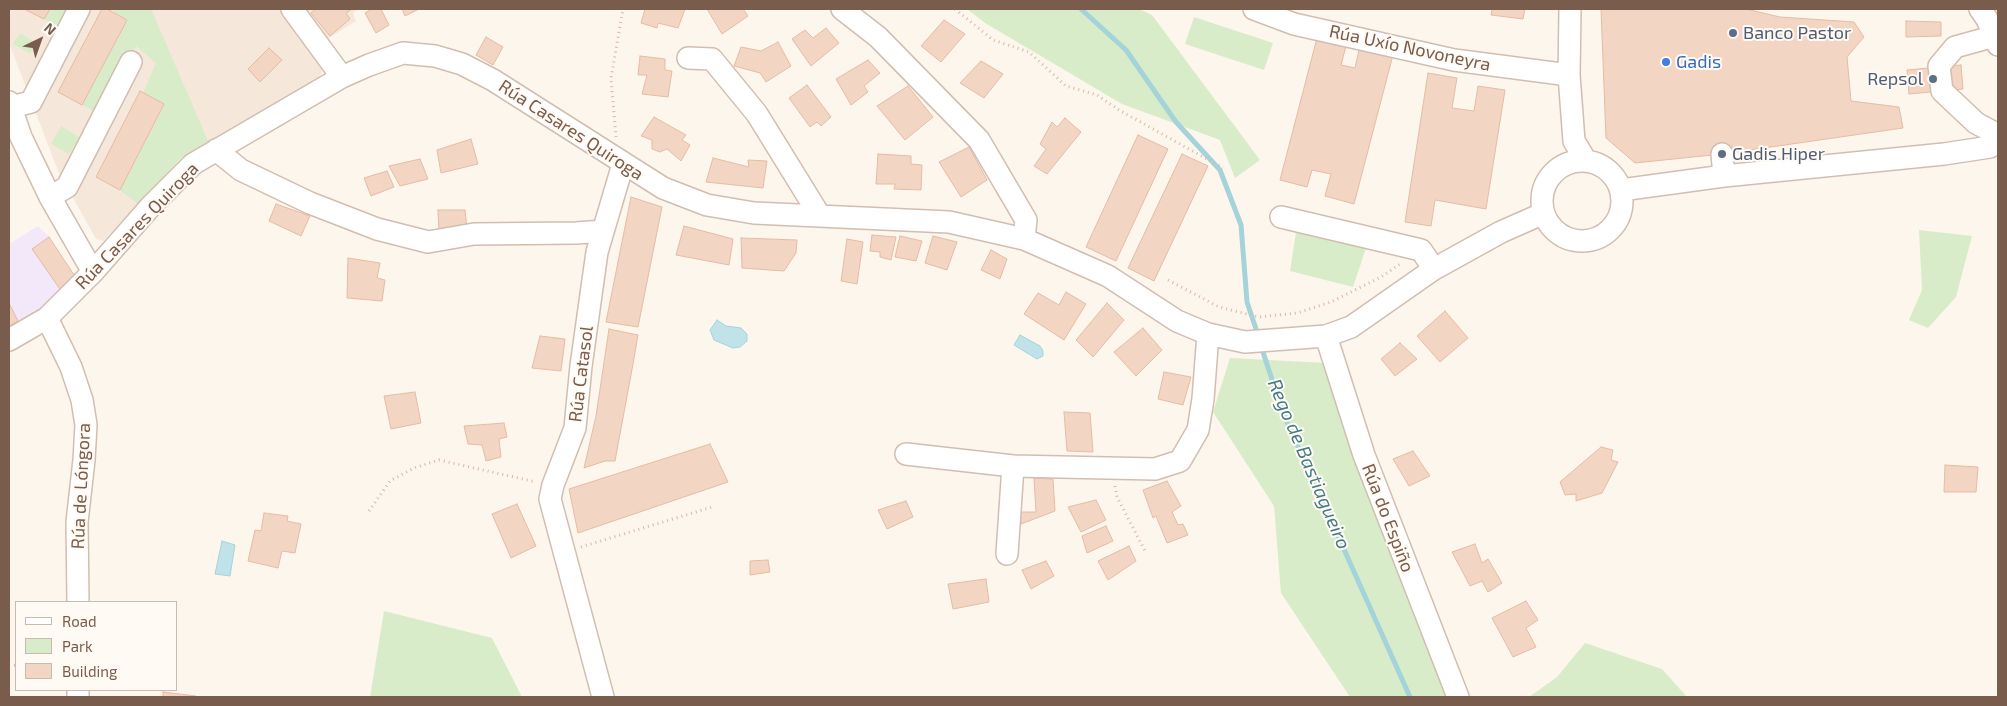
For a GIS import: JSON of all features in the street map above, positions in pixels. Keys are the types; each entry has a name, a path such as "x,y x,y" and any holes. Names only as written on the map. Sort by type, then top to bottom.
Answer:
{"street":[{"path":"78,9 31,102 10,104 21,137 50,197 93,272"},
{"path":"292,9 342,77"},
{"path":"842,9 878,36 979,140 1026,220 1024,239"},
{"name":"Rúa Uxío Novoneyra","path":"1254,9 1294,24 1454,60 1569,75"},
{"path":"1564,165 1574,142 1569,75 1570,9"},
{"path":"1980,9 1987,19 1996,41 1955,47 1939,66 1942,91 1994,140"},
{"path":"1997,9 1998,15"},
{"name":"Rúa Casares Quiroga","path":"9,340 47,318 93,272 158,199 193,164 342,77 369,65 403,54 435,56 462,64 493,80 617,161 663,188 707,205 754,213 949,222 1024,239 1108,276 1177,321 1208,334 1245,342 1326,336 1351,327 1434,269 1501,232 1544,213"},
{"path":"688,58 712,59 757,114 820,216"},
{"path":"50,197 68,188 131,62"},
{"path":"1621,190 1724,176 1944,154 1994,140"},
{"path":"1574,142 1586,161"},
{"path":"216,150 241,170 310,203 377,229 428,242 474,234 603,231"},
{"path":"1722,154 1724,176"},
{"name":"Rúa Catasol","path":"603,697 550,499 553,485 575,428 582,356 597,252 617,161"},
{"path":"1586,161 1598,164 1608,170 1616,179 1621,190 1623,203 1618,221 1605,235 1594,240 1575,241 1558,234 1549,225 1544,213 1542,199 1545,186 1552,174 1564,165 1586,161"},
{"path":"1281,217 1420,250 1434,269"},
{"name":"Rúa de Lóngora","path":"47,318 71,367 82,400 86,426 77,522 78,601"},
{"path":"906,454 1013,466 1155,469 1180,461 1198,430 1203,399 1208,334"},
{"name":"Rúa do Espiño","path":"1326,336 1364,455 1458,697"},
{"path":"1007,554 1013,466"}],"path":[{"path":"617,161 617,140 611,78 623,9"},
{"path":"955,9 993,40 1029,52 1066,86 1097,95 1119,110 1222,168"},
{"path":"1168,280 1219,307 1259,317 1297,314 1331,302 1381,277 1420,250"},
{"path":"369,511 390,481 414,468 439,460 553,485"},
{"path":"1113,468 1117,497 1145,551"},
{"path":"564,552 712,506"}],"shaded area":[{"path":"9,9 281,9 324,65 320,77 181,158 103,241 96,239 58,171 9,43"},
{"path":"301,9 359,9 353,13 356,21 326,40"},
{"path":"38,226 49,237 78,281 40,309 9,326 9,244"}],"green space":[{"path":"50,9 71,9 61,28 44,19"},
{"path":"115,9 151,9 209,143 181,158 138,204 120,190 164,105 143,93 156,63 136,46 99,114 82,105 127,20 113,12"},
{"path":"967,9 1139,9 1152,15 1260,160 1235,178 1220,140 1122,104 985,23"},
{"path":"1194,17 1273,43 1264,70 1185,44"},
{"path":"20,33 36,43 30,54 13,44"},
{"path":"61,126 79,137 69,154 51,144"},
{"path":"1297,226 1367,245 1353,287 1290,271"},
{"path":"1919,230 1972,236 1956,297 1928,328 1909,320 1922,290"},
{"path":"1230,358 1346,364 1394,523 1462,697 1350,697 1281,593 1274,506 1213,412"},
{"path":"384,611 492,638 522,697 370,697"},
{"path":"1585,643 1662,669 1687,697 1529,697 1557,677"}],"water":[{"path":"717,320 726,326 741,328 747,334 747,341 740,347 733,348 714,340 710,330"},
{"path":"1020,335 1040,346 1043,356 1037,359 1014,345"},
{"path":"222,541 235,545 230,576 215,574"}],"building":[{"path":"24,9 50,9 44,19"},
{"path":"102,9 107,9 127,20 82,105 58,92"},
{"path":"316,9 352,9 346,13 350,19 330,36 311,13"},
{"path":"372,9 381,9 389,25 376,33 365,13"},
{"path":"402,9 419,9 405,16"},
{"path":"645,9 685,9 678,28 658,23 657,28 641,23"},
{"path":"707,9 743,9 748,16 722,34"},
{"path":"1492,9 1525,9 1523,19 1491,15"},
{"path":"1601,9 1746,9 1780,17 1854,22 1864,37 1847,57 1851,101 1899,107 1903,128 1722,154 1635,163 1606,138"},
{"path":"944,20 965,34 941,62 921,46"},
{"path":"1906,21 1941,22 1941,36 1906,37"},
{"path":"826,28 839,43 811,66 792,39 805,30 813,38"},
{"path":"486,37 503,47 493,65 476,55"},
{"path":"1317,38 1346,46 1341,65 1355,68 1360,46 1393,55 1354,204 1325,196 1331,174 1312,170 1307,187 1280,180"},
{"path":"778,42 791,66 766,82 760,73 734,66 741,47 761,51"},
{"path":"269,48 282,60 260,82 248,69"},
{"path":"640,56 665,59 665,70 672,71 668,97 642,94 647,75 638,75"},
{"path":"868,60 880,73 864,86 868,92 851,105 836,79"},
{"path":"981,61 1003,74 984,98 960,83"},
{"path":"1961,65 1963,89 1909,94 1907,70"},
{"path":"1428,73 1457,78 1452,108 1474,111 1478,86 1505,90 1486,209 1435,200 1431,226 1405,222"},
{"path":"807,85 831,117 821,126 817,122 810,127 789,98"},
{"path":"908,86 933,117 905,140 877,106"},
{"path":"140,91 164,104 120,190 96,177"},
{"path":"654,117 686,135 682,140 690,145 681,161 667,149 660,152 652,149 652,140 641,136"},
{"path":"1065,118 1081,132 1047,174 1034,166 1046,149 1040,144 1052,122 1057,127"},
{"path":"1138,135 1168,149 1116,261 1086,247"},
{"path":"471,139 478,164 441,173 437,150"},
{"path":"969,147 987,180 961,197 939,162"},
{"path":"878,154 911,156 911,164 922,165 921,190 894,189 895,184 876,184"},
{"path":"1182,154 1208,166 1154,281 1128,268"},
{"path":"713,158 749,167 748,160 767,161 763,188 706,182"},
{"path":"420,159 428,179 400,186 389,166"},
{"path":"387,171 394,187 371,196 364,178"},
{"path":"631,197 662,207 638,327 606,322"},
{"path":"276,204 310,216 301,236 269,221"},
{"path":"438,210 465,210 467,228 439,231"},
{"path":"684,226 733,239 729,265 676,255"},
{"path":"872,235 896,237 891,260 880,257 880,252 870,251"},
{"path":"900,236 922,241 916,261 895,257"},
{"path":"933,236 957,242 947,270 925,263"},
{"path":"49,237 78,281 62,292 32,249"},
{"path":"741,238 797,240 796,253 784,271 742,268"},
{"path":"847,239 863,242 857,284 841,281"},
{"path":"991,250 1007,259 1000,279 981,270"},
{"path":"348,258 380,263 377,278 385,280 382,301 347,298"},
{"path":"1066,292 1086,304 1064,340 1024,314 1038,293 1059,305"},
{"path":"9,303 18,321 9,326"},
{"path":"1107,303 1124,320 1093,357 1076,340"},
{"path":"1445,311 1468,338 1440,362 1417,336"},
{"path":"1143,328 1162,350 1136,376 1114,352"},
{"path":"609,329 638,335 633,364 615,461 605,461 584,468 596,416"},
{"path":"540,336 565,339 561,371 532,368"},
{"path":"1400,343 1417,359 1395,376 1381,359"},
{"path":"1164,372 1191,377 1183,405 1158,399"},
{"path":"415,392 421,423 391,429 384,396"},
{"path":"1064,412 1090,413 1093,452 1067,451"},
{"path":"504,423 507,437 499,439 501,457 486,461 482,445 468,444 464,426"},
{"path":"710,444 728,482 578,533 569,489"},
{"path":"1601,447 1613,450 1611,460 1618,462 1602,493 1576,501 1576,494 1565,495 1560,482"},
{"path":"1413,451 1430,476 1409,486 1393,459"},
{"path":"1945,465 1978,467 1976,492 1944,492"},
{"path":"1034,478 1053,479 1055,511 1021,524 1020,512 1036,512"},
{"path":"1167,481 1181,506 1172,512 1178,525 1183,524 1188,535 1167,543 1156,516 1153,518 1143,490"},
{"path":"1096,500 1106,520 1081,532 1068,507"},
{"path":"906,501 913,517 887,529 878,510"},
{"path":"517,504 536,546 511,558 492,514"},
{"path":"264,513 288,516 287,521 301,524 295,553 282,551 278,568 248,561 255,530 261,531"},
{"path":"1106,526 1113,541 1087,553 1082,536"},
{"path":"1475,544 1482,563 1488,559 1502,583 1488,592 1482,581 1470,586 1452,552"},
{"path":"1129,546 1136,561 1108,580 1098,561"},
{"path":"768,560 770,572 750,575 750,561"},
{"path":"1046,561 1054,576 1031,589 1022,570"},
{"path":"986,579 989,602 953,609 948,584"},
{"path":"1526,601 1538,620 1526,628 1536,647 1513,657 1492,618"},
{"path":"163,692 196,696 163,697"}],"waterway":[{"name":"Rego de Bastiagueiro","path":"1081,9 1126,50 1176,122 1220,170 1241,225 1247,302 1258,335"},
{"name":"Rego de Bastiagueiro","path":"1261,346 1283,413 1410,697"}],"place":[{"name":"Banco Pastor","path":"1733,33"},
{"name":"Gadis","path":"1666,62"},
{"name":"Repsol","path":"1933,79"},
{"name":"Gadis Hiper","path":"1722,154"}]}
